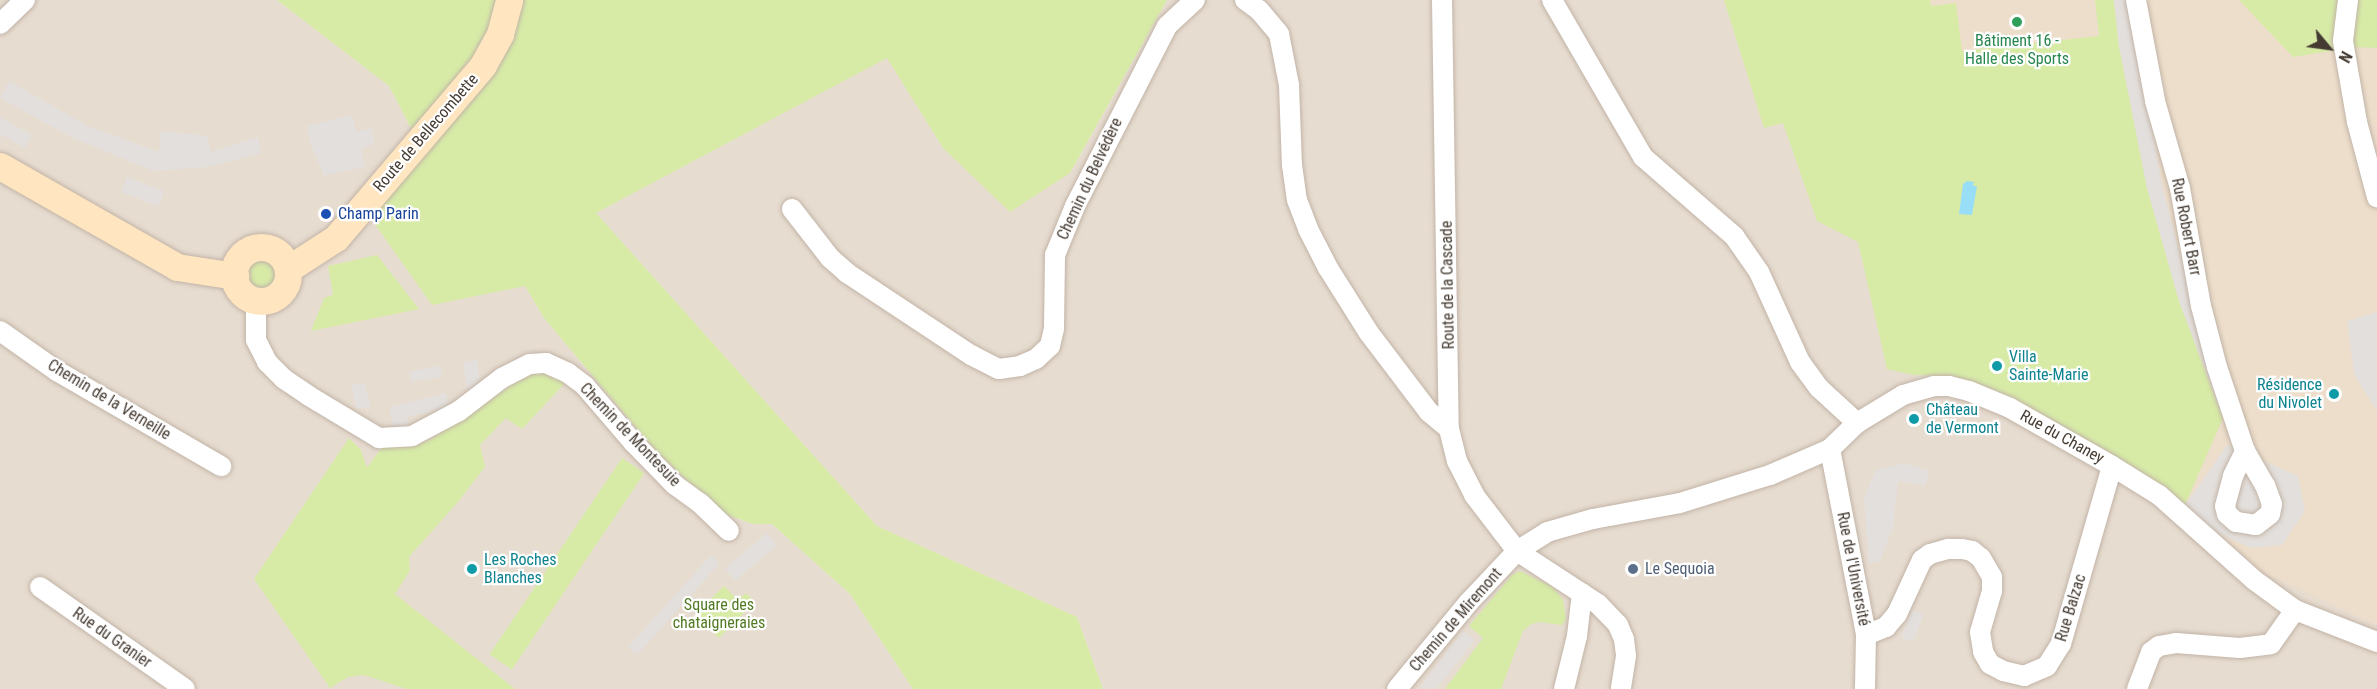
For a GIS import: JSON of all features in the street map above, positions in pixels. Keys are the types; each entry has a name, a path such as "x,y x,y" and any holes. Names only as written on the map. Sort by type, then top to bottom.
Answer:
{"street":[{"path":"0,24 25,0"},
{"name":"Route de Bellecombette","path":"288,269 336,238 483,65 500,34 509,0"},
{"name":"Chemin du Belvédère","path":"792,209 830,258 847,273 971,355 999,369 1020,366 1036,359 1050,346 1054,328 1055,255 1075,206 1167,26 1195,0"},
{"path":"1245,0 1259,10 1279,34 1289,85 1292,165 1297,200 1308,229 1328,268 1369,333 1429,412 1449,429"},
{"name":"Route de la Cascade","path":"1442,0 1449,429 1464,480 1517,551"},
{"name":"Rue Robert Barr","path":"2136,0 2155,101 2180,188 2201,306 2217,367 2245,451"},
{"path":"2348,0 2343,41 2357,122 2377,197"},
{"path":"1557,8 1643,157 1734,236 1759,272 1800,362 1819,388 1857,423"},
{"path":"0,166 177,267 235,276"},
{"path":"258,248 274,250 288,269 288,278 280,293 273,298 256,301 241,292 235,276 238,261 250,250 258,248"},
{"name":"Chemin de Montesuie","path":"256,301 256,340 267,362 301,390 379,438 412,436 459,411 502,378 530,364 546,363 568,373 585,386 633,442 675,485 700,503 729,531"},
{"name":"Chemin de la Verneille","path":"0,331 57,371 221,466"},
{"name":"Rue du Chaney","path":"1517,551 1547,532 1593,519 1680,503 1770,475 1830,449 1857,423 1903,395 1920,389 1949,386 2010,408 2112,466 2159,495 2254,580 2295,610 2377,642"},
{"name":"Rue de l'Université","path":"1830,449 1866,635 1865,689"},
{"name":"Rue Balzac","path":"1866,635 1886,627 1896,614 1922,560 1930,554 1948,549 1962,549 1981,558 1992,577 1992,591 1980,632 1983,651 1990,664 2003,671 2024,676 2047,666 2061,644 2112,466"},
{"path":"1517,551 1608,612 1624,639 1626,656 1621,689"},
{"name":"Chemin de Miremont","path":"1397,689 1469,602 1517,551"},
{"name":"Rue du Granier","path":"40,587 185,689"},
{"path":"1564,689 1575,646 1582,593"},
{"path":"2137,689 2151,652 2159,646 2176,643 2240,648 2271,645 2295,610"}],"shaded area":[{"path":"0,0 277,0 389,86 421,147 497,239 544,318 656,451 722,513 753,524 772,524 850,594 913,689 0,689"},
{"path":"1167,0 2377,0 2377,689 1103,689 1077,617 877,526 596,213 887,57 943,148 1070,173"},
{"path":"1724,0 2377,0 2377,625 2257,570 2185,505 2223,418 1940,83 1764,128"},
{"path":"2114,0 2131,0 2162,185 2189,289 2231,415 2223,418 2179,301 2147,188 2119,46"},
{"path":"9,81 88,126 159,152 160,131 208,136 210,152 258,137 261,153 208,167 153,171 71,137 0,98"},
{"path":"352,115 356,132 371,128 374,144 362,148 364,167 324,176 309,140 307,126"},
{"path":"0,117 32,135 25,148 0,134"},
{"path":"127,177 164,191 159,206 121,192"},
{"path":"2377,312 2377,411 2354,374 2347,321"},
{"path":"477,360 481,388 467,390 463,362"},
{"path":"440,366 442,377 411,382 409,371"},
{"path":"364,383 371,408 356,408 351,385"},
{"path":"446,393 449,407 407,417 408,425 394,428 389,407"},
{"path":"2227,445 2298,476 2305,511 2282,545 2252,548 2217,533 2185,505"},
{"path":"1903,463 1930,471 1925,486 1898,481 1893,527 1880,561 1869,563 1864,499 1875,471"},
{"path":"767,533 777,545 735,581 725,568"},
{"path":"711,555 720,563 637,655 628,647"},
{"path":"1912,610 1924,615 1913,642 1901,637"},
{"path":"1463,631 1475,640 1436,689 1422,689 1420,687"}],"green space":[{"path":"277,0 1167,0 1070,173 1010,212 943,148 887,58 596,213 877,526 1077,617 1103,689 913,689 850,594 772,524 753,524 722,513 656,451 544,318 525,286 432,305 367,213 421,147 389,86"},
{"path":"1724,0 1930,0 1931,6 1956,3 1962,51 2099,36 2095,0 2114,0 2119,46 2147,188 2179,301 2223,418 2185,505 2144,476 1954,376 1914,375 1887,369 1858,242 1817,221 1783,123 1764,128"},
{"path":"2239,0 2377,0 2377,48 2356,47 2293,57"},
{"path":"377,255 419,309 311,331 324,298 333,295 328,266"},
{"path":"262,261 273,265 277,276 273,287 262,291 251,287 247,276 251,265"},
{"path":"548,370 565,383 522,429 506,418 480,445 485,467 457,503 409,557 410,570 395,594 515,689 407,689 364,675 348,677 330,688 254,579 349,438 361,450 367,468 384,444 408,447 430,440 523,377"},
{"path":"622,458 644,473 512,670 489,654"},
{"path":"1520,571 1553,587 1563,600 1566,619 1562,625 1540,622 1531,624 1523,631 1501,689 1445,689 1483,638 1469,626 1512,575"},
{"name":"Square des chataigneraies","path":"724,586 738,600 746,593 755,602 719,638 695,614"}],"water":[{"path":"1967,181 1974,182 1973,186 1977,186 1972,215 1959,214 1963,184"}],"place":[{"name":"Bâtiment 16 - Halle des Sports","path":"2017,22"},
{"name":"Champ Parin","path":"326,214"},
{"name":"Villa Sainte-Marie","path":"1997,366"},
{"name":"Résidence du Nivolet","path":"2334,394"},
{"name":"Château de Vermont","path":"1914,419"},
{"name":"Les Roches Blanches","path":"472,569"},
{"name":"Le Sequoia","path":"1633,569"}]}
